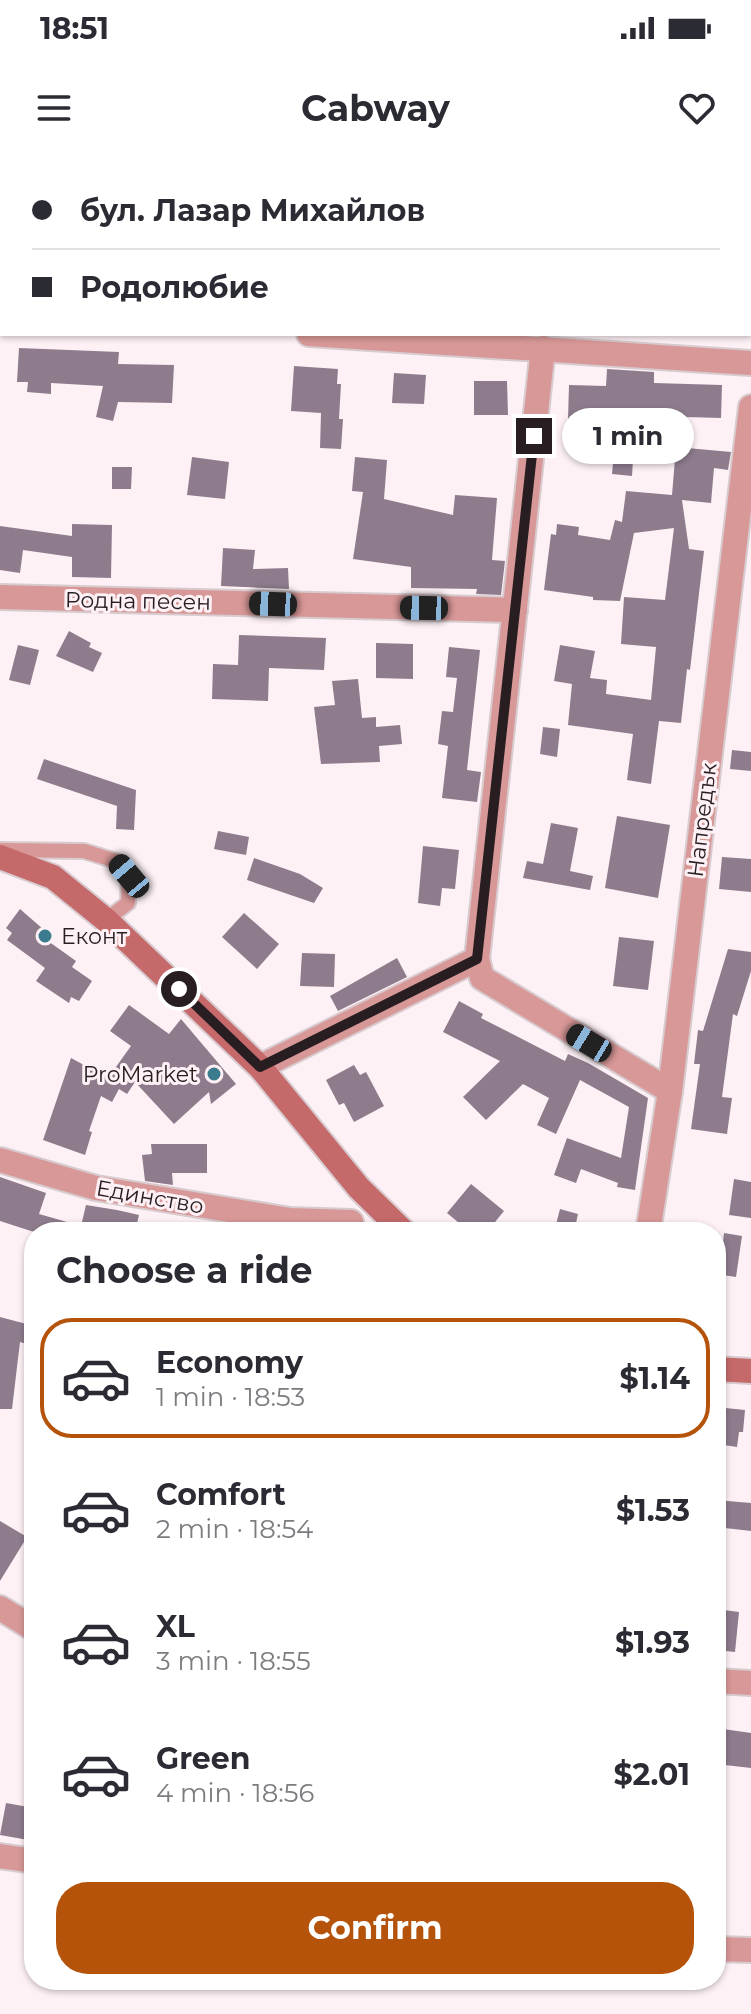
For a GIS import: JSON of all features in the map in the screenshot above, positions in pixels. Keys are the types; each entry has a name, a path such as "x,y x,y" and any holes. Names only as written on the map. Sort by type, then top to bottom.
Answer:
{"street":[{"path":"342,336 751,363"},
{"path":"543,348 477,959 482,978 670,1091"},
{"name":"Напредък","path":"650,1222 670,1091 751,407"},
{"name":"Родна песен","path":"0,597 515,610"},
{"path":"0,857 53,877 106,920 260,1067 359,1188 394,1222"},
{"path":"260,1067 477,959"},
{"name":"Единство","path":"0,1160 96,1188 307,1222"},
{"path":"351,1222 359,1188"},
{"path":"726,1370 751,1371"},
{"path":"0,1608 24,1623"},
{"path":"726,1682 751,1683"},
{"path":"0,1856 24,1860"},
{"path":"726,1949 751,1950"}],"lane":[{"path":"0,850 84,851 116,861 129,876 128,903 106,920"}],"building":[{"path":"19,348 119,352 118,364 174,365 172,403 118,402 113,421 96,417 103,386 51,383 51,394 27,392 28,382 17,382"},
{"path":"294,366 338,369 337,384 341,384 339,419 343,419 341,449 320,448 321,413 291,411"},
{"path":"607,369 654,372 654,383 722,385 721,418 614,415 614,421 568,419 569,385 606,386"},
{"path":"394,373 426,375 424,404 392,403"},
{"path":"474,381 507,381 508,415 474,415"},
{"path":"615,441 634,442 632,476 612,474"},
{"path":"676,447 731,452 728,470 714,468 711,503 682,500 689,549 704,551 681,723 659,721 651,784 627,780 633,734 568,725 572,684 554,681 560,645 595,651 590,678 607,680 606,694 651,700 656,647 621,644 624,597 665,600 674,528 634,533 620,601 593,600 593,597 544,590 551,534 556,535 557,524 579,527 578,535 610,540 615,520 622,522 626,491 672,495"},
{"path":"192,457 229,462 225,499 187,495"},
{"path":"355,457 387,460 384,499 453,515 455,495 497,498 492,560 505,561 501,595 476,594 477,589 411,588 411,567 353,559 363,492 352,491"},
{"path":"112,467 132,467 131,489 112,489"},
{"path":"72,524 112,525 111,578 72,577 72,557 23,550 20,573 0,570 0,526 72,536"},
{"path":"223,548 255,550 253,569 288,568 289,589 221,586"},
{"path":"69,631 102,653 93,672 56,656"},
{"path":"239,635 326,638 324,670 269,668 268,701 212,699 213,664 238,665"},
{"path":"376,643 413,644 413,679 376,678"},
{"path":"18,645 39,650 30,685 9,680"},
{"path":"449,647 480,650 467,770 481,772 477,802 442,798 448,746 438,744 442,711 453,712 457,678 446,677"},
{"path":"358,679 362,718 376,717 376,727 400,725 402,744 379,746 380,762 321,764 314,707 335,705 332,681"},
{"path":"543,727 560,729 557,757 540,754"},
{"path":"732,750 751,752 751,771 730,769"},
{"path":"44,759 136,790 134,830 116,829 117,806 37,779"},
{"path":"617,816 670,825 658,898 605,888"},
{"path":"551,823 578,828 570,871 593,876 590,890 523,878 527,861 543,864"},
{"path":"218,831 249,837 246,855 214,849"},
{"path":"423,846 459,850 455,889 442,888 440,906 418,903"},
{"path":"722,857 751,859 751,892 719,889"},
{"path":"254,858 300,874 323,888 314,903 247,880"},
{"path":"20,909 51,936 48,941 76,961 72,967 92,981 79,1001 71,997 69,1003 36,981 45,968 7,940 12,933 6,928"},
{"path":"244,913 279,944 257,969 222,937"},
{"path":"619,937 654,941 648,990 613,986"},
{"path":"728,949 751,952 751,971 737,1016 733,1014 722,1097 732,1098 727,1134 691,1129 700,1064 694,1064 698,1030 703,1031"},
{"path":"302,953 335,954 334,987 300,986"},
{"path":"397,958 407,977 338,1011 330,996"},
{"path":"459,1001 483,1014 481,1018 565,1061 568,1054 588,1063 648,1098 635,1190 617,1187 618,1183 581,1169 576,1183 554,1175 567,1138 621,1158 629,1107 580,1080 556,1134 537,1125 549,1098 523,1084 486,1120 463,1097 500,1061 443,1032"},
{"path":"129,1005 169,1034 181,1019 236,1084 211,1104 209,1092 174,1124 135,1082 127,1094 119,1089 112,1102 101,1096 89,1131 92,1132 85,1155 43,1140 71,1058 108,1078 131,1046 110,1031"},
{"path":"354,1065 360,1075 366,1072 384,1106 354,1122 344,1103 339,1105 326,1080"},
{"path":"151,1144 207,1144 207,1173 172,1173 173,1185 145,1181 142,1155 152,1154"},
{"path":"0,1177 46,1193 39,1214 67,1222 24,1222 24,1229 0,1221"},
{"path":"734,1179 751,1182 751,1218 729,1215"},
{"path":"471,1184 504,1211 495,1222 458,1222 447,1213"},
{"path":"86,1205 139,1215 137,1222 82,1222"},
{"path":"560,1209 578,1214 576,1222 557,1222"},
{"path":"726,1233 742,1236 736,1277 726,1276"},
{"path":"0,1317 24,1323 24,1343 20,1342 12,1409 0,1409"},
{"path":"726,1408 745,1410 743,1432 739,1432 737,1447 726,1445"},
{"path":"726,1501 751,1503 751,1531 726,1528"},
{"path":"0,1521 24,1535 24,1542 0,1581"},
{"path":"726,1610 739,1612 735,1652 726,1651"},
{"path":"726,1729 751,1733 751,1768 726,1765"},
{"path":"6,1803 24,1806 24,1839 0,1835"}],"place":[{"name":"Еконт","path":"45,936"},
{"name":"ProMarket","path":"214,1074"}],"route":[{"path":"179,989 260,1067 477,959 534,436"}]}
